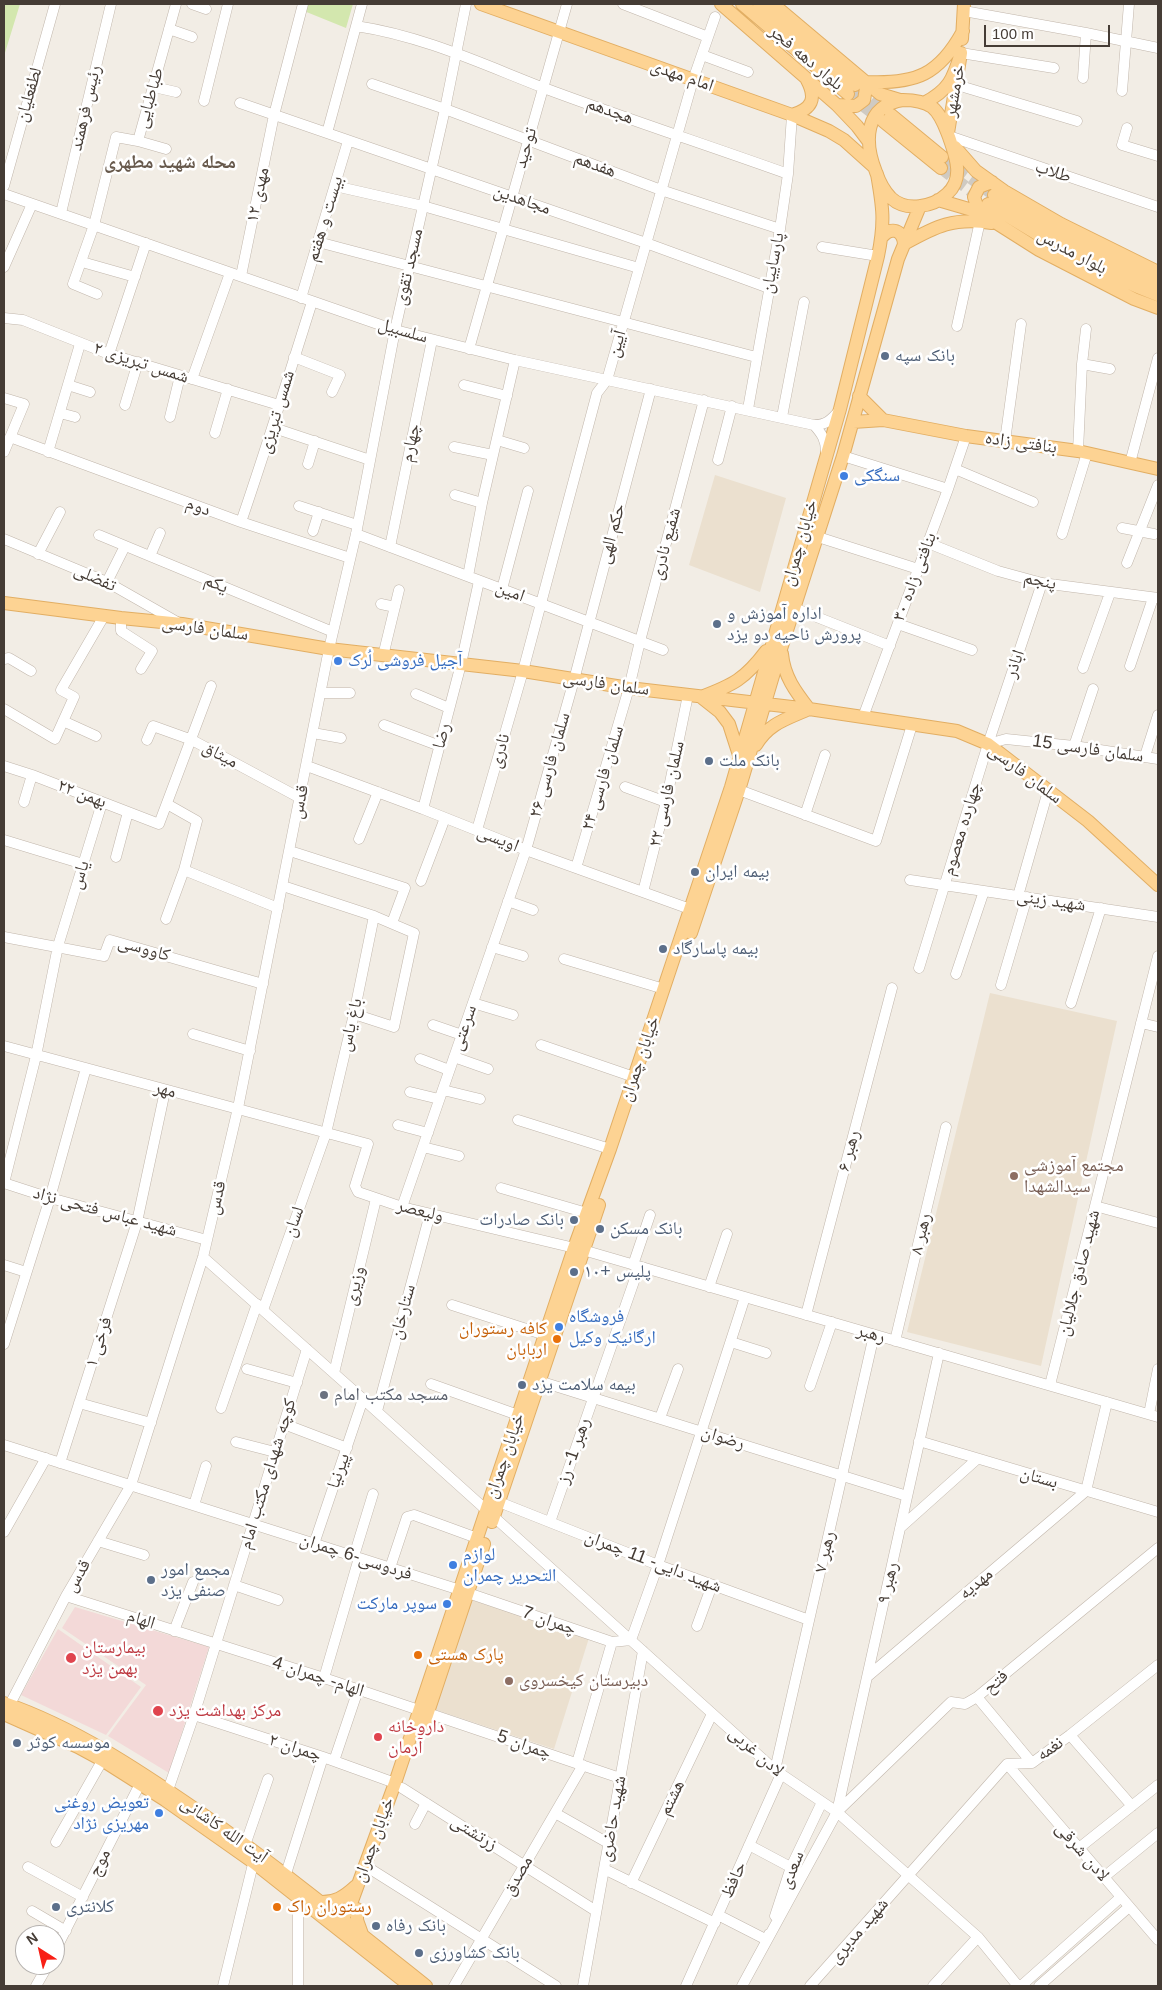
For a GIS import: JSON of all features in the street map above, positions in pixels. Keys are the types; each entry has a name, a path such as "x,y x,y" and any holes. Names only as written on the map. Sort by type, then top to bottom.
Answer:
{"main road":[{"name":"امام مهدی","path":"482,4 792,115 829,131 844,140 875,170"},
{"path":"721,4 837,105 869,142"},
{"name":"بلوار دهه فجر","path":"742,4 856,87"},
{"name":"بلوار دهه فجر","path":"759,4 856,87"},
{"path":"773,4 856,87 866,91 864,100 856,106 837,105"},
{"path":"961,53 964,8"},
{"path":"856,87 904,81 923,74 941,64 963,31"},
{"name":"خرمشهر","path":"949,138 961,53"},
{"name":"خرمشهر","path":"924,103 940,95 952,79 961,53"},
{"path":"792,115 804,112 812,102 813,90 807,80"},
{"path":"856,87 890,98 903,100"},
{"path":"915,100 924,103 938,112 957,156 958,172 953,186 948,193 938,200 920,206 908,207 891,199 881,184 869,152 871,121 881,109 894,101 915,100"},
{"path":"887,118 941,163"},
{"path":"949,138 976,171 986,203 997,223 1039,250 1134,299 1158,308"},
{"name":"خیابان چمران","path":"464,1592 477,1538 498,1502 539,1381 579,1249 587,1213 690,908 744,758 789,606 882,237 884,211 875,170"},
{"path":"938,200 986,203 1061,224 1158,272"},
{"path":"904,244 928,230 948,223 986,203"},
{"name":"بلوار مدرس","path":"986,203 1158,284"},
{"name":"بلوار مدرس","path":"986,203 1085,261 1158,295"},
{"name":"خیابان چمران","path":"789,606 818,537 853,422 898,259 920,206"},
{"path":"882,237 886,232 893,230 899,232 904,237 904,244"},
{"path":"859,396 883,420"},
{"name":"بنافتی زاده","path":"853,422 883,420 966,436 1083,452 1130,463 1158,467"},
{"name":"سلمان فارسی","path":"4,603 182,624 329,649 524,671 630,688 810,709 958,731 988,744 1088,821 1158,885"},
{"path":"776,647 791,685 810,709 774,724 744,758 729,724 720,712 695,696 730,686 745,676 776,647"},
{"name":"خیابان چمران","path":"343,1926 357,1909 372,1870 398,1785 490,1514 518,1415 545,1335 579,1249 739,790 744,758"},
{"name":"آیت الله کاشانی","path":"6,1709 82,1738 249,1853 343,1926 362,1934 426,1986"},
{"name":"خیابان چمران","path":"343,1926 398,1785"},
{"path":"319,1902 329,1902 344,1897 358,1885"},
{"name":"آیت الله کاشانی","path":"298,1891 319,1902 410,1986"},
{"path":"357,1909 357,1920 362,1934"}],"street":[{"name":"لطفعلیان","path":"4,186 55,4"},
{"name":"رئیس فرهمند","path":"61,213 111,4"},
{"name":"طباطبایی","path":"94,225 116,137 138,141 176,4"},
{"path":"192,4 206,9"},
{"path":"204,100 228,4"},
{"name":"مهدی ۱۲","path":"241,276 274,115 303,4"},
{"path":"327,133 362,4"},
{"name":"مسجد تقوی","path":"329,649 357,530 395,330 445,109 466,4"},
{"name":"توحید","path":"469,349 567,4"},
{"path":"624,4 708,37"},
{"path":"1122,91 1129,4"},
{"path":"964,8 1158,48"},
{"name":"آیین","path":"524,671 597,393 607,380 693,80 715,18"},
{"name":"هجدهم","path":"356,26 379,30 456,52 543,88 788,174"},
{"path":"169,29 192,37"},
{"path":"1083,78 1086,33"},
{"path":"961,53 1054,68"},
{"path":"702,55 748,72"},
{"name":"هفدهم","path":"372,84 445,109 661,190 780,229"},
{"path":"956,84 1077,121"},
{"path":"154,87 176,92"},
{"name":"مجاهدین","path":"240,103 646,243 769,288"},
{"name":"پارساییان","path":"748,409 780,229 788,174 792,115"},
{"path":"1127,128 1122,145 1158,156"},
{"name":"طلاب","path":"949,138 1158,207"},
{"name":"بیست و هفتم","path":"301,298 348,140"},
{"path":"138,141 166,149"},
{"path":"335,186 423,206 639,268"},
{"name":"سلسبیل","path":"4,194 395,330 515,360 748,409 814,425"},
{"path":"957,326 986,203"},
{"path":"4,267 32,204"},
{"path":"94,225 73,284 97,294"},
{"path":"318,242 756,357"},
{"path":"109,354 146,243"},
{"path":"822,247 878,256"},
{"path":"82,262 135,277"},
{"path":"192,379 230,273"},
{"name":"شمس تبریزی","path":"241,522 274,428 279,405 312,302"},
{"path":"782,417 804,302"},
{"name":"شمس تبریزی ۲","path":"4,318 23,320 109,354 279,405"},
{"path":"1005,441 1021,324"},
{"path":"1062,534 1083,452 1082,364 1086,329"},
{"name":"چهارم","path":"390,547 432,340"},
{"path":"48,452 80,344"},
{"path":"294,357 340,375 332,392"},
{"path":"1130,463 1158,358"},
{"path":"468,576 482,502 515,360"},
{"path":"125,405 138,362"},
{"path":"1082,364 1110,369"},
{"path":"170,417 180,376"},
{"path":"68,385 90,392"},
{"path":"464,385 507,396"},
{"path":"215,433 228,389"},
{"name":"حکم الهی","path":"574,680 651,389"},
{"path":"4,398 24,404 4,452"},
{"name":"شفیع نادری","path":"630,688 640,642 704,400"},
{"path":"718,460 732,406"},
{"path":"814,425 823,425 840,409"},
{"path":"60,413 75,417"},
{"path":"814,425 826,443 826,455"},
{"path":"274,428 370,460"},
{"name":"بنافتی زاده ۳۰","path":"863,717 966,436"},
{"name":"دوم","path":"10,438 241,522 350,558"},
{"path":"497,440 524,448"},
{"path":"308,464 315,441"},
{"path":"454,447 493,455"},
{"path":"843,456 948,489"},
{"path":"955,469 1033,502"},
{"path":"1127,564 1158,485"},
{"path":"502,589 528,491"},
{"path":"455,495 482,502"},
{"name":"امین","path":"299,506 319,512 390,547 663,650"},
{"path":"38,554 60,512"},
{"path":"313,531 319,512"},
{"path":"1122,528 1154,534"},
{"path":"150,556 160,533"},
{"name":"یکم","path":"99,535 333,632"},
{"path":"818,537 918,569"},
{"name":"تفضلی","path":"4,538 107,582 182,624"},
{"name":"پنجم","path":"928,543 998,571 1042,583 1156,598"},
{"path":"107,582 125,546"},
{"name":"رضا","path":"423,809 461,664 479,581"},
{"name":"اباذر","path":"988,744 1042,583"},
{"path":"383,656 399,590"},
{"path":"1083,668 1110,593"},
{"path":"1130,666 1156,598"},
{"path":"381,604 395,607"},
{"path":"789,606 890,646"},
{"path":"4,709 55,739 74,696 62,690 104,616"},
{"path":"121,618 121,632 152,650 141,670"},
{"path":"898,624 972,650"},
{"name":"قدس","path":"6,1709 66,1596 131,1485 203,1257 238,1108 264,984 329,649"},
{"path":"4,659 9,658 31,671"},
{"name":"نادری","path":"477,830 524,671"},
{"name":"سلمان فارسی ۲۶","path":"526,850 574,680"},
{"path":"147,740 153,726 192,740 211,686"},
{"name":"سلمان فارسی ۲۴","path":"576,868 630,688"},
{"path":"1074,746 1093,689"},
{"path":"321,692 350,693"},
{"path":"416,694 449,708"},
{"name":"سلمان فارسی ۲۲","path":"643,892 695,696"},
{"path":"1145,756 1158,715"},
{"path":"63,720 96,736"},
{"path":"739,790 876,841 912,724"},
{"path":"384,725 440,746"},
{"path":"313,733 341,738"},
{"name":"سلمان فارسی 15","path":"988,744 1006,739 1074,746 1158,759"},
{"name":"میثاق","path":"159,824 192,740 300,798"},
{"name":"چهارده معصوم","path":"919,968 988,744"},
{"path":"804,814 825,754"},
{"name":"۲۲ بهمن","path":"4,766 159,824"},
{"name":"اویسی","path":"307,766 526,850 690,908"},
{"path":"24,802 32,775"},
{"path":"624,786 666,802"},
{"path":"1001,985 1048,791"},
{"path":"359,838 378,792"},
{"name":"یاس","path":"4,1183 36,1056 58,946 102,803"},
{"path":"166,919 184,870 197,822 167,804"},
{"path":"116,857 128,812"},
{"path":"421,881 446,818"},
{"path":"4,842 83,864"},
{"name":"سرعتی","path":"402,1207 526,850"},
{"path":"290,851 405,888 395,924"},
{"path":"184,870 278,908"},
{"name":"شهید زینی","path":"910,880 1158,917"},
{"path":"283,886 374,916 414,933 394,1027 354,1014"},
{"path":"956,974 984,891"},
{"path":"508,901 533,910"},
{"path":"1071,1003 1101,908"},
{"name":"باغ یاس","path":"326,1134 354,1014 374,916"},
{"name":"کاووسی","path":"4,937 104,956 110,940 264,984"},
{"path":"492,947 523,956"},
{"name":"شهید صادق جلالیان","path":"1050,1385 1158,956"},
{"path":"564,959 664,989"},
{"name":"رهبر ۶","path":"806,1315 892,988"},
{"path":"473,1003 513,1015"},
{"path":"1141,1023 1158,1027"},
{"path":"433,1025 462,1035"},
{"path":"193,1034 250,1051"},
{"path":"541,1045 634,1077"},
{"name":"مهر","path":"4,1046 165,1091 238,1108 326,1134"},
{"path":"454,1057 488,1069"},
{"path":"420,1059 449,1070"},
{"path":"4,1343 50,1198 86,1068"},
{"name":"فرخی ۱","path":"60,1462 137,1222 165,1091"},
{"path":"410,1092 441,1094 480,1100"},
{"path":"518,1120 610,1149"},
{"path":"398,1125 428,1133"},
{"name":"رهبر ۸","path":"896,1341 946,1127"},
{"name":"ولیعصر","path":"326,1134 368,1144 355,1186 358,1192 402,1207 579,1249"},
{"name":"لسان","path":"221,1408 326,1134"},
{"path":"423,1146 459,1156"},
{"name":"شهید عباس فتحی نژاد","path":"4,1183 50,1198 207,1240"},
{"path":"501,1188 587,1213"},
{"name":"وزیری","path":"334,1373 376,1199"},
{"path":"1096,1206 1158,1223"},
{"name":"ستارخان","path":"376,1411 430,1214"},
{"name":"رهبر 1- رز","path":"550,1522 636,1266 650,1215"},
{"path":"709,1287 728,1234"},
{"name":"رهبر","path":"579,1249 1154,1415"},
{"name":"لادن غربی","path":"203,1257 778,1772 837,1812 978,1937 1019,1986"},
{"path":"4,1265 26,1272"},
{"path":"631,1640 658,1565 745,1297"},
{"path":"452,1305 545,1335"},
{"path":"810,1386 832,1322"},
{"name":"رهبر ۷","path":"778,1772 809,1620 874,1334"},
{"path":"731,1342 766,1353"},
{"name":"کوچه شهدای مکتب امام","path":"167,1795 194,1715 307,1349"},
{"name":"رهبر ۹","path":"837,1812 939,1353"},
{"path":"247,1369 297,1383"},
{"path":"660,1418 678,1369"},
{"path":"1154,1415 1158,1369"},
{"name":"رضوان","path":"539,1381 907,1496"},
{"path":"431,1384 518,1415"},
{"name":"پیرنیا","path":"314,1544 363,1399"},
{"path":"79,1402 151,1423"},
{"path":"1086,1491 1107,1402"},
{"path":"284,1424 346,1448"},
{"name":"بستان","path":"919,1441 976,1460 1158,1512"},
{"path":"236,1442 275,1452"},
{"name":"فردوسی-6 چمران","path":"4,1444 464,1592"},
{"path":"4,1532 46,1458"},
{"path":"900,1528 976,1460"},
{"path":"194,1505 206,1466"},
{"name":"مهدیه","path":"867,1677 1086,1491"},
{"path":"324,1678 373,1494"},
{"name":"شهید دایی- 11 چمران","path":"498,1502 658,1565 809,1620"},
{"path":"390,1568 408,1517 414,1515 477,1538"},
{"path":"98,1541 144,1555"},
{"name":"فتح","path":"837,1812 952,1702 965,1704 977,1697 1158,1548"},
{"path":"174,1631 193,1582"},
{"path":"234,1584 278,1600"},
{"path":"697,1626 712,1584"},
{"name":"چمران 7","path":"464,1592 612,1642 631,1640"},
{"name":"الهام","path":"66,1596 216,1644"},
{"name":"مصدق","path":"454,1986 555,1813 580,1764 612,1642"},
{"name":"الهام- چمران 4","path":"216,1644 423,1711"},
{"name":"شهید حاضری","path":"583,1986 643,1651"},
{"name":"نغمه","path":"1007,1764 1032,1762 1070,1735 1158,1665"},
{"path":"334,1761 358,1690"},
{"path":"977,1697 1032,1762"},
{"name":"چمران 5","path":"423,1711 620,1778"},
{"name":"هشتم","path":"632,1883 712,1714"},
{"name":"چمران ۲","path":"194,1715 323,1757 398,1785"},
{"path":"1070,1735 1132,1806"},
{"path":"56,1842 105,1755"},
{"path":"284,1879 323,1757"},
{"path":"908,1875 1007,1764"},
{"name":"لادن شرقی","path":"1007,1764 1158,1940"},
{"name":"حافظ","path":"686,1986 749,1845 778,1772"},
{"path":"224,1986 249,1853 268,1779"},
{"name":"موج","path":"66,1931 142,1780"},
{"name":"زرتشتی","path":"398,1785 596,1911"},
{"path":"1079,1848 1158,1785"},
{"name":"سعدی","path":"768,1940 791,1867 822,1802"},
{"path":"415,1824 426,1803"},
{"name":"سعدی","path":"742,1986 837,1812"},
{"path":"555,1813 608,1844"},
{"path":"1104,1877 1158,1834"},
{"path":"749,1845 804,1874"},
{"path":"28,1867 83,1897"},
{"path":"604,1869 632,1883 768,1940"},
{"path":"372,1870 556,1986"},
{"name":"شهید مدیری","path":"810,1986 908,1875"},
{"path":"298,1891 298,1986"},
{"path":"1019,1986 1121,1897"},
{"path":"1039,1986 1129,1906"},
{"path":"32,1911 66,1931"},
{"path":"932,1986 978,1937"},
{"path":"36,1986 42,1975"}],"shaded area":[{"path":"715,475 786,498 760,592 689,565"},
{"name":"مجتمع آموزشی سیدالشهدا","path":"990,993 1117,1021 1041,1366 907,1332"},
{"name":"دبیرستان کیخسروی","path":"469,1599 589,1638 554,1749 433,1709"},
{"name":"مرکز بهداشت یزد","path":"75,1607 209,1647 169,1773 108,1736 146,1685 62,1628"},
{"name":"بیمارستان بهمن یزد","path":"58,1629 141,1687 106,1735 21,1695"}],"green space":[{"path":"4,4 20,4 4,56"},
{"path":"305,4 353,4 346,28 304,11"}],"tunnel":[{"path":"858,88 891,115"},
{"path":"848,94 883,121"},
{"path":"942,157 994,195"},
{"path":"941,168 988,204"}],"place":[{"name":"بانک سپه","path":"885,356"},
{"name":"سنگکی","path":"844,476"},
{"name":"اداره آموزش و پرورش ناحیه دو یزد","path":"717,624"},
{"name":"آجیل فروشی لُرک","path":"338,661"},
{"name":"بانک ملت","path":"709,761"},
{"name":"بیمه ایران","path":"695,872"},
{"name":"بیمه پاسارگاد","path":"663,949"},
{"name":"مجتمع آموزشی سیدالشهدا","path":"1014,1176"},
{"name":"بانک صادرات","path":"574,1220"},
{"name":"بانک مسکن","path":"600,1229"},
{"name":"پلیس +۱۰","path":"574,1272"},
{"name":"فروشگاه ارگانیک وکیل","path":"559,1327"},
{"name":"کافه رستوران اربابان","path":"557,1339"},
{"name":"بيمه سلامت يزد","path":"522,1385"},
{"name":"مسجد مکتب امام","path":"324,1395"},
{"name":"لوازم التحریر چمران","path":"453,1565"},
{"name":"مجمع امور صنفی یزد","path":"151,1580"},
{"name":"سوپر مارکت","path":"447,1604"},
{"name":"پارک هستی","path":"418,1655"},
{"name":"بیمارستان بهمن یزد","path":"71,1658"},
{"name":"دبیرستان کیخسروی","path":"509,1681"},
{"name":"مرکز بهداشت یزد","path":"158,1711"},
{"name":"داروخانه آرمان","path":"378,1737"},
{"name":"موسسه کوثر","path":"17,1743"},
{"name":"تعویض روغنی مهریزی نژاد","path":"159,1813"},
{"name":"کلانتری","path":"56,1907"},
{"name":"رستوران راک","path":"277,1907"},
{"name":"بانک رفاه","path":"376,1926"},
{"name":"بانک کشاورزی","path":"419,1953"}],"district":[{"name":"محله شهید مطهری","path":"170,163"}]}
